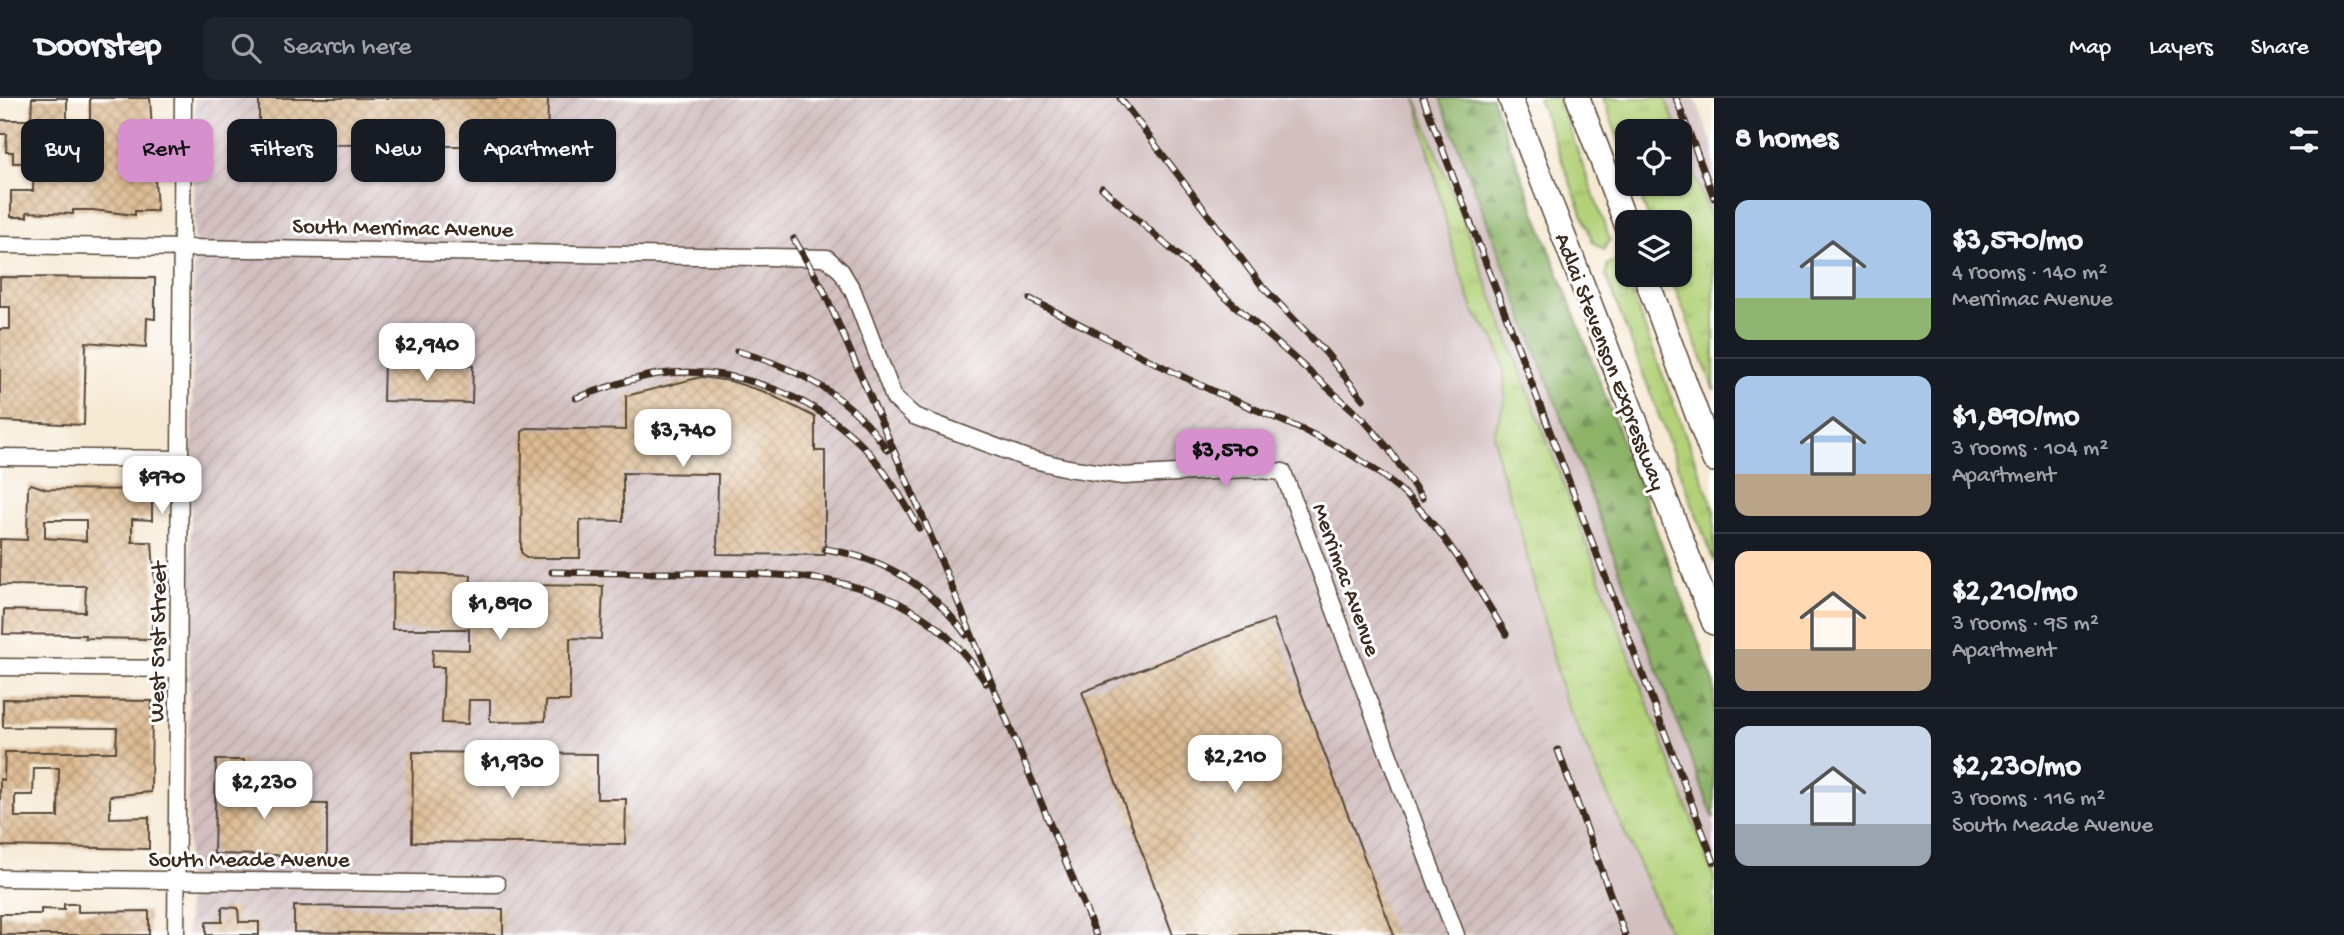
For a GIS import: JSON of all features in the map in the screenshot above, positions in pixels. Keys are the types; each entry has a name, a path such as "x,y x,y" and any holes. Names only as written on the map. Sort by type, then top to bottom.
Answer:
{"highway":[{"name":"Adlai Stevenson Expressway","path":"1510,98 1714,623"},
{"path":"1578,98 1621,210"},
{"path":"1649,287 1714,460"}],"street":[{"name":"West 51st Street","path":"176,935 183,98"},
{"name":"South Merrimac Avenue","path":"0,244 805,256"},
{"name":"Merrimac Avenue","path":"805,256 827,258 841,271 853,292 894,398 914,416 1026,458 1068,468 1123,476 1247,470 1283,472 1394,775 1457,935"},
{"path":"0,457 181,459"},
{"path":"0,667 177,669"},
{"name":"South Meade Avenue","path":"0,878 498,884"}],"shaded area":[{"path":"195,98 1108,98 1120,114 1022,304 1343,466 1366,479 1402,506 1485,613 1502,644 1590,859 1615,935 187,935 194,182 213,182 213,119 195,119"},
{"path":"1108,98 1416,98 1455,258 1474,312 1495,340 1504,368 1505,401 1494,433 1499,465 1517,518 1564,698 1671,935 1615,935 1590,859 1502,644 1485,613 1402,506 1366,479 1343,466 1022,304 1120,115"},
{"path":"1417,98 1440,98 1714,819 1714,877"},
{"path":"1665,98 1695,98 1714,148 1714,226 1692,169 1692,119 1673,119"}],"green space":[{"path":"1416,98 1714,877 1714,935 1671,935 1564,698 1517,518 1499,465 1494,433 1505,401 1504,368 1495,340 1474,312 1455,258"},
{"path":"1440,98 1492,98 1714,682 1714,819"},
{"path":"1538,98 1558,98 1610,240 1604,250 1593,242"},
{"path":"1603,98 1665,98 1673,119 1615,119 1615,130"},
{"path":"1692,168 1714,226 1714,390 1675,287 1692,287 1692,210 1646,210 1640,196 1692,196"},
{"path":"1615,262 1615,287 1629,287 1714,510 1714,562 1606,275 1607,265"}],"building":[{"path":"32,98 67,98 67,119 31,119"},
{"path":"90,98 150,98 151,119 118,119 118,182 155,182 157,211 135,211 135,215 73,210 73,214 27,212 27,217 11,217 11,191 33,191 33,182 104,182 104,119 90,119"},
{"path":"259,98 548,98 548,119 459,119 459,146 445,146 445,119 351,119 351,145 337,145 337,119 259,119"},
{"path":"0,120 21,120 21,163 13,163 13,152 6,152 7,134 0,134"},
{"path":"0,277 155,278 155,319 147,318 146,347 86,342 84,425 0,421 0,329 10,329 10,307 0,307"},
{"path":"384,361 473,366 472,403 383,401"},
{"path":"701,377 730,381 765,392 815,417 815,451 825,451 825,555 717,554 718,474 623,473 623,521 580,520 580,558 526,558 521,552 522,432 527,428 626,430 626,396"},
{"path":"31,484 46,489 152,490 152,520 132,519 132,542 152,542 155,586 151,639 3,634 4,610 85,612 86,586 0,585 0,539 27,540 28,487","holes":["45,520 86,520 86,541 45,538"]},
{"path":"393,572 471,575 469,610 519,610 520,585 603,586 601,639 570,638 570,701 546,701 545,721 490,722 490,700 469,700 468,724 442,723 444,667 432,667 433,649 469,650 469,629 392,629"},
{"path":"1273,619 1394,935 1173,935 1082,692"},
{"path":"3,699 152,701 151,792 110,796 110,818 149,817 149,849 0,846 0,779 4,780 5,752 116,752 117,728 3,727","holes":["34,768 59,768 58,817 15,817 15,795 33,795"]},
{"path":"413,752 597,754 597,799 626,799 625,844 412,842"},
{"path":"216,760 244,760 243,803 327,804 327,856 214,854"},
{"path":"64,904 78,904 78,912 149,911 149,935 0,935 0,914 41,914 41,909 64,910"},
{"path":"294,906 503,909 503,935 294,932"},
{"path":"222,907 238,908 239,922 259,922 259,935 206,935 206,922 222,922"}],"railway":[{"path":"1120,98 1262,286 1326,353 1363,399"},
{"path":"1423,98 1714,862"},
{"path":"1676,98 1714,198"},
{"path":"1102,188 1363,419 1388,448 1422,498"},
{"path":"794,239 823,289 922,515 1096,935"},
{"path":"1030,299 1188,379 1333,444 1378,472 1430,521 1470,576 1506,634"},
{"path":"737,351 781,366 840,399 873,431 887,450"},
{"path":"576,398 638,378 688,372 718,374 775,390 828,417 851,435 885,473 919,528"},
{"path":"825,549 867,559 904,577 937,602 966,635"},
{"path":"552,572 789,576 863,589 897,602 929,622 959,648 986,683"},
{"path":"1558,750 1625,935"}]}
